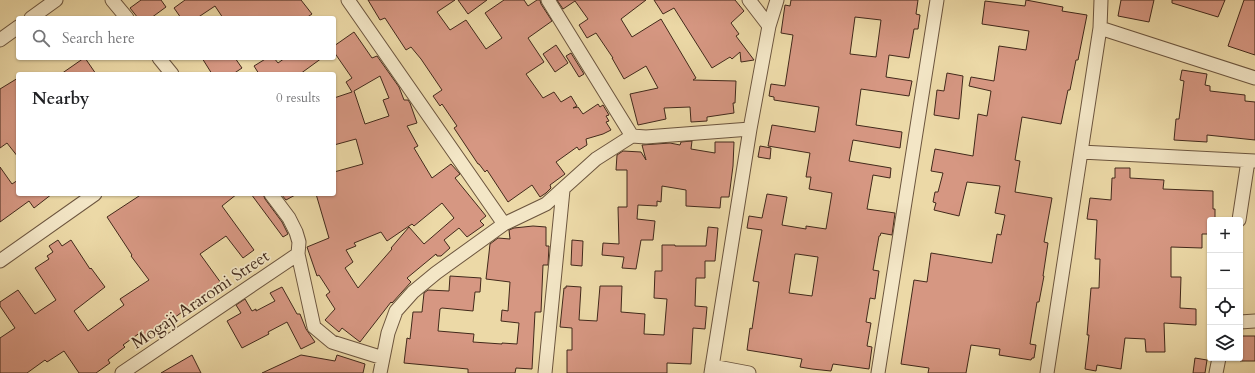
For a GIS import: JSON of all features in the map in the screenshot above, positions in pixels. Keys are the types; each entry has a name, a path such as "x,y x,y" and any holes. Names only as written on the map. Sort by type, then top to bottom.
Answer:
{"street":[{"path":"34,16 56,0"},
{"path":"112,0 125,16"},
{"path":"348,0 504,224"},
{"path":"548,0 632,136"},
{"path":"749,0 769,26"},
{"path":"749,373 711,369 750,129 769,26 777,0"},
{"path":"878,373 937,0"},
{"path":"1047,373 1100,28 1101,0"},
{"path":"0,40 16,28"},
{"path":"1100,28 1255,78"},
{"path":"161,60 170,72"},
{"path":"380,373 388,333 396,311 413,292 436,273 504,224 546,204 596,159 632,136 646,137 750,129"},
{"path":"1082,152 1251,161 1240,217"},
{"path":"545,373 563,190"},
{"path":"0,261 92,196"},
{"path":"272,196 289,218 296,232 299,242 298,254 314,327 332,342 383,358"},
{"name":"Mogaji Araromi Street","path":"122,373 298,254"},
{"path":"1243,322 1255,321"},
{"path":"1216,373 1218,361"}],"building":[{"path":"141,0 161,0 166,7 154,16 136,16 130,8"},
{"path":"185,0 301,0 312,14 309,16 222,16 215,6 200,16 180,16 174,8"},
{"path":"368,0 455,0 437,12 450,30 466,20 486,49 502,38 485,13 504,0 524,0 528,6 537,0 540,0 552,21 528,38 544,62 526,74 543,98 554,92 561,102 571,96 577,106 573,108 578,107 583,114 598,104 600,107 603,105 609,115 606,116 609,121 606,122 611,130 586,139 587,145 579,150 577,147 556,162 565,174 550,185 551,188 546,193 540,197 532,185 508,202 487,170 485,172 478,164 454,128 457,126 442,104 440,106 433,96 442,90 421,59 411,47 406,50 385,18 380,20"},
{"path":"458,0 487,0 468,14"},
{"path":"557,0 646,0 621,19 632,37 661,19 696,78 693,80 736,81 735,103 733,103 734,113 707,117 707,121 691,122 690,107 664,108 666,119 638,125 630,94 658,88 646,66 624,79 613,58 596,33 587,38 579,25 588,19 575,1 563,9"},
{"path":"654,0 735,0 744,11 731,23 739,34 736,36 754,60 741,62 740,52 732,59 730,57 712,68 674,8 663,14"},
{"path":"791,0 918,0 916,14 920,15 918,29 914,29 909,58 889,55 886,77 912,81 909,96 861,89 856,125 902,132 900,148 853,140 849,161 891,168 890,178 873,175 867,209 895,213 892,235 881,233 879,236 873,270 879,271 875,299 870,298 866,322 871,323 867,346 872,347 869,369 833,364 831,371 812,369 800,367 802,359 747,350 750,328 752,329 759,282 753,281 762,230 747,228 749,216 762,218 767,194 787,197 782,225 806,229 806,226 826,229 832,193 809,189 811,177 806,177 810,153 768,146 772,125 815,132 819,107 774,100 774,97 769,96 771,84 785,86 793,35 781,33 785,5 790,6","holes":["855,17 881,20 876,57 850,54","795,254 818,257 812,296 789,293"]},
{"path":"1026,0 1063,7 1062,11 1087,15 1078,60 1076,60 1070,90 1068,90 1061,124 1022,117 1015,160 1020,161 1015,192 1052,198 1044,242 1048,243 1044,276 1039,302 1037,302 1030,344 1036,345 1034,358 1031,360 999,355 1000,349 971,345 966,373 928,373 929,368 901,364 914,280 927,282 931,253 992,263 997,234 1001,235 1005,215 995,213 1000,186 967,182 959,216 934,210 936,203 933,202 935,192 938,192 943,173 931,171 935,149 973,156 978,114 987,116 991,91 969,86 971,77 994,81 999,46 1026,50 1029,31 982,24 985,1 1025,6"},
{"path":"1121,0 1154,0 1149,22 1118,16"},
{"path":"1172,0 1225,0 1218,17 1172,3"},
{"path":"1244,0 1255,0 1255,55 1228,46"},
{"path":"354,32 372,58 377,56 399,87 404,100 408,100 410,103 417,123 407,126 418,146 414,148 432,178 451,164 460,174 455,178 486,216 480,221 484,225 467,237 459,228 444,240 450,248 441,256 437,256 436,254 407,278 411,282 392,303 391,302 360,342 342,328 339,332 325,320 335,309 326,295 330,292 319,275 317,276 307,247 329,238 317,196 336,196 336,171 363,164 356,139 336,144 336,97 352,92 346,82 352,78 336,55 336,45","holes":["380,76 389,98 383,100 389,116 365,124 354,91","442,203 454,218 424,244 409,227 358,288 345,268 353,262 346,250 356,246 354,243 381,232 387,241 412,224 414,226"]},
{"path":"556,45 568,63 555,72 543,54"},
{"path":"571,53 584,74 579,77 566,56"},
{"path":"81,60 86,60 95,72 64,72"},
{"path":"203,60 236,60 242,68 236,72 211,72"},
{"path":"264,60 276,60 278,63 282,60 319,60 303,72 258,72 254,66"},
{"path":"1182,70 1207,74 1205,85 1210,86 1210,91 1245,95 1245,101 1255,102 1255,140 1207,135 1207,142 1174,140 1176,119 1179,119 1184,81 1180,80"},
{"path":"947,73 963,76 959,119 934,115 937,90 944,91"},
{"path":"16,79 16,154 7,143 0,148 0,89"},
{"path":"692,141 691,149 715,153 715,142 734,142 729,197 721,197 720,208 686,206 686,190 662,186 661,202 657,201 657,206 638,205 637,219 655,221 653,240 641,240 636,269 622,268 624,257 602,255 603,243 619,244 618,207 627,207 627,170 616,170 617,155 623,151 641,152 646,160 642,145 670,143 680,145 681,142"},
{"path":"760,146 771,148 770,159 758,157"},
{"path":"0,167 12,184 16,181 16,196 49,196 34,208 29,201 0,222"},
{"path":"1115,168 1130,168 1130,178 1164,180 1163,189 1213,191 1213,209 1215,209 1215,217 1207,217 1207,234 1202,234 1202,248 1171,247 1171,277 1181,277 1180,308 1196,309 1196,325 1164,323 1165,352 1146,352 1145,339 1125,338 1121,369 1097,365 1096,371 1085,369 1089,335 1087,335 1091,288 1099,288 1100,259 1095,259 1097,220 1087,219 1090,198 1111,200 1112,178 1115,178"},
{"path":"139,196 234,196 222,206 254,250 243,258 226,236 200,254 221,283 174,318 145,337 141,332 123,345 125,347 108,360 110,363 96,373 79,373 64,351 47,362 45,360 27,373 0,373 0,338 15,328 0,306 0,302 18,290 35,314 56,300 35,268 49,259 47,256 53,252 49,246 58,240 62,246 71,240 90,269 91,268 105,287 74,311 88,331 124,305 120,299 149,280 131,256 132,255 107,217"},
{"path":"252,196 264,196 282,222 288,234 283,237"},
{"path":"283,196 293,196 286,200"},
{"path":"533,226 546,227 546,246 549,246 548,265 543,265 541,312 535,312 532,369 516,368 515,373 468,373 468,369 404,363 407,338 410,339 413,312 422,312 424,293 428,290 449,291 450,276 481,278 480,292 475,292 473,311 440,309 438,331 474,334 473,342 517,344 519,323 501,321 502,310 508,311 510,282 486,279 490,244 498,238 510,239 509,230"},
{"path":"708,227 718,228 715,261 705,261 705,278 696,278 695,306 707,307 705,329 693,328 691,364 667,363 667,373 567,373 567,350 572,350 572,328 560,327 564,288 566,288 566,286 581,287 579,320 597,321 600,286 622,286 621,312 645,314 644,334 664,335 667,299 654,298 655,271 662,271 662,245 706,246"},
{"path":"572,240 583,241 582,266 571,265"},
{"path":"282,287 297,314 300,314 306,329 315,342 301,349 287,322 268,332 269,334 242,348 227,321 241,313 236,305 245,299 252,311 256,309 256,311 275,301 270,293"},
{"path":"1243,336 1255,336 1255,361 1243,361"},
{"path":"192,355 201,373 161,373"},
{"path":"301,355 335,361 337,355 365,364 363,373 262,373"},
{"path":"1195,358 1207,360 1205,373 1193,373"}]}
